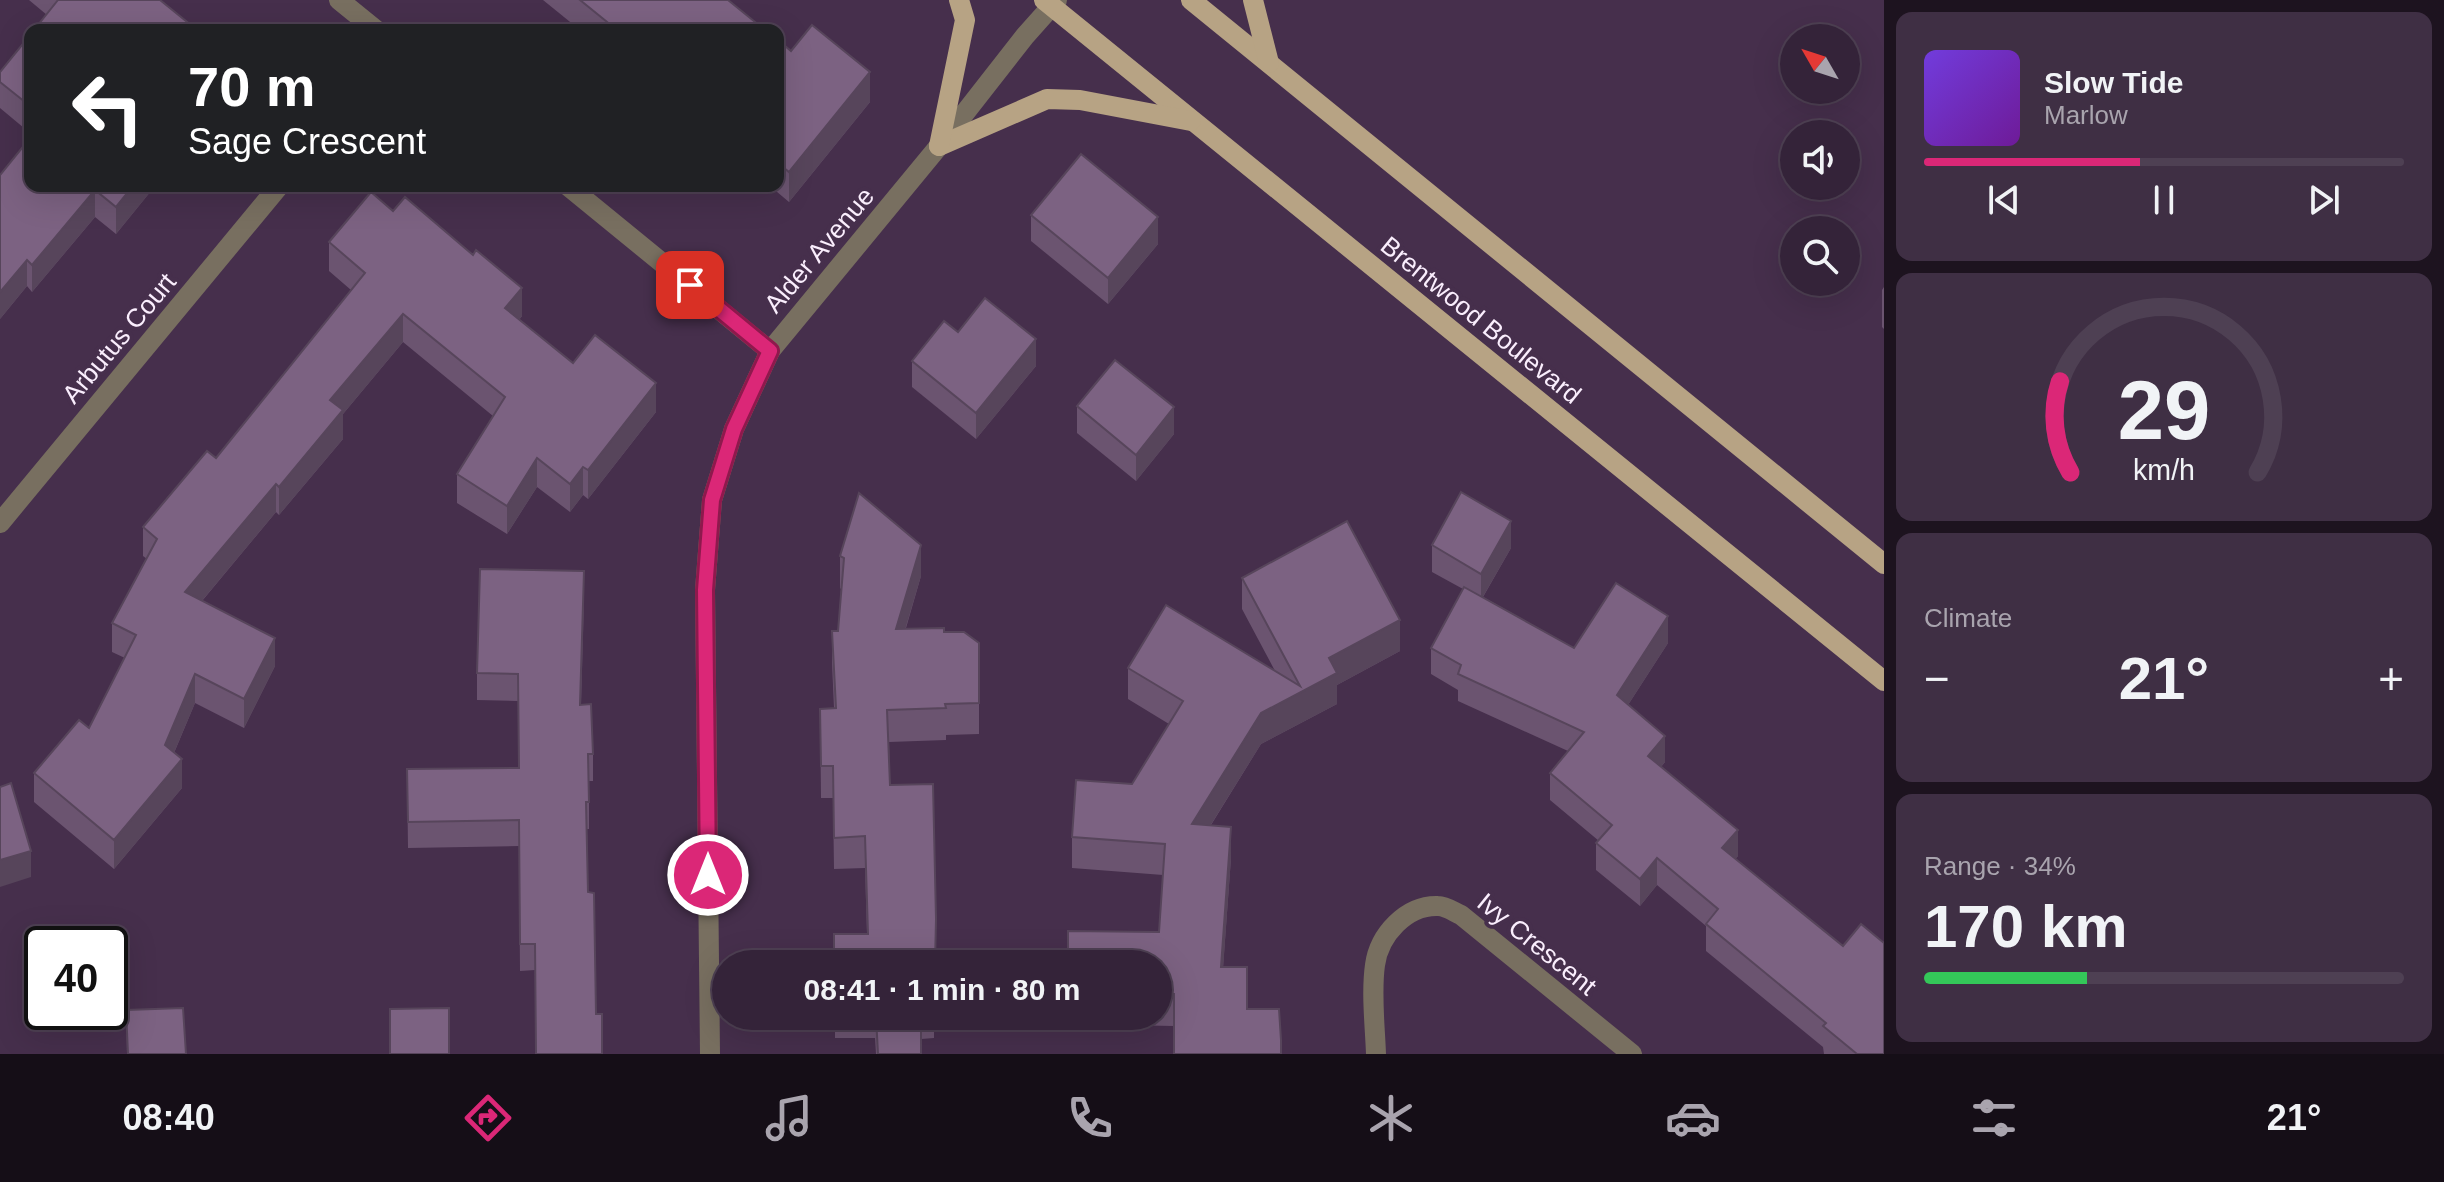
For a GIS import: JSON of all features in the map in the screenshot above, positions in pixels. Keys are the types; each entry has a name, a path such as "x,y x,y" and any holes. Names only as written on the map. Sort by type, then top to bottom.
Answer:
{"main road":[{"path":"939,146 965,20 959,0"},
{"path":"1191,0 1884,564"},
{"path":"1253,0 1269,63"},
{"name":"Brentwood Boulevard","path":"1051,2 1884,681"},
{"path":"939,146 1047,99 1080,100 1197,122"}],"street":[{"path":"339,0 369,24"},
{"name":"Alder Avenue","path":"710,1054 705,590 712,500 734,429 770,351 939,146 1051,2"},
{"name":"Arbutus Court","path":"0,523 274,192"},
{"path":"575,192 770,351"},
{"name":"Ivy Crescent","path":"1376,1054 1375,965 1383,939 1417,908 1441,906 1461,915 1632,1054"}],"building":[{"path":"58,0 160,0 190,24 39,24"},
{"path":"580,0 728,0 758,24 610,24"},
{"path":"812,25 870,72 789,172 784,168 784,45 791,51"},
{"path":"24,42 24,101 0,82 0,72"},
{"path":"24,145 24,192 93,192 32,265 27,260 0,292 0,175"},
{"path":"1081,154 1158,217 1108,278 1031,215"},
{"path":"97,192 128,192 116,207"},
{"path":"371,192 393,211 405,197 473,255 476,250 522,288 505,308 573,363 595,335 656,383 588,470 583,467 570,484 537,458 507,506 457,474 505,397 403,314 330,400 343,410 185,592 275,638 244,699 195,674 165,745 182,759 114,840 34,773 79,720 89,728 136,635 112,623 157,539 143,527 207,451 216,458 365,273 329,242"},
{"path":"985,298 1036,339 976,413 912,361 944,321 958,332"},
{"path":"1115,360 1174,407 1136,455 1077,406"},
{"path":"1461,492 1511,521 1481,574 1432,545"},
{"path":"859,493 921,545 896,629 944,628 944,632 964,632 979,643 979,703 945,704 946,708 887,710 890,785 933,784 935,950 834,950 834,934 868,934 865,836 834,838 833,766 821,766 820,709 836,708 832,631 838,631 844,558 840,556"},
{"path":"1347,521 1400,620 1329,658 1337,673 1261,713 1192,824 1231,827 1221,967 1247,967 1247,1009 1279,1009 1281,1054 1174,1054 1172,950 1068,950 1068,931 1159,932 1165,844 1072,837 1076,780 1132,784 1183,701 1128,668 1166,605 1300,686 1242,578"},
{"path":"480,569 584,571 580,705 591,704 593,754 588,754 589,802 586,802 588,892 594,893 596,1014 602,1014 602,1054 536,1054 535,944 520,944 519,820 408,822 407,769 519,768 518,674 477,673"},
{"path":"1616,583 1668,616 1617,695 1665,736 1648,756 1738,830 1722,848 1843,946 1861,924 1884,943 1884,1054 1857,1054 1823,1026 1826,1023 1706,924 1718,909 1657,858 1640,879 1596,843 1612,825 1550,773 1584,732 1458,674 1461,665 1431,648 1464,587 1574,648"},
{"path":"11,783 31,851 0,860 0,787"},
{"path":"183,1008 186,1054 128,1054 128,1010"},
{"path":"449,1008 449,1054 390,1054 390,1009"},
{"path":"877,1030 921,1030 921,1054 878,1054"}],"route":[{"path":"690,285 770,351 734,429 712,500 705,590 708,875"}]}
